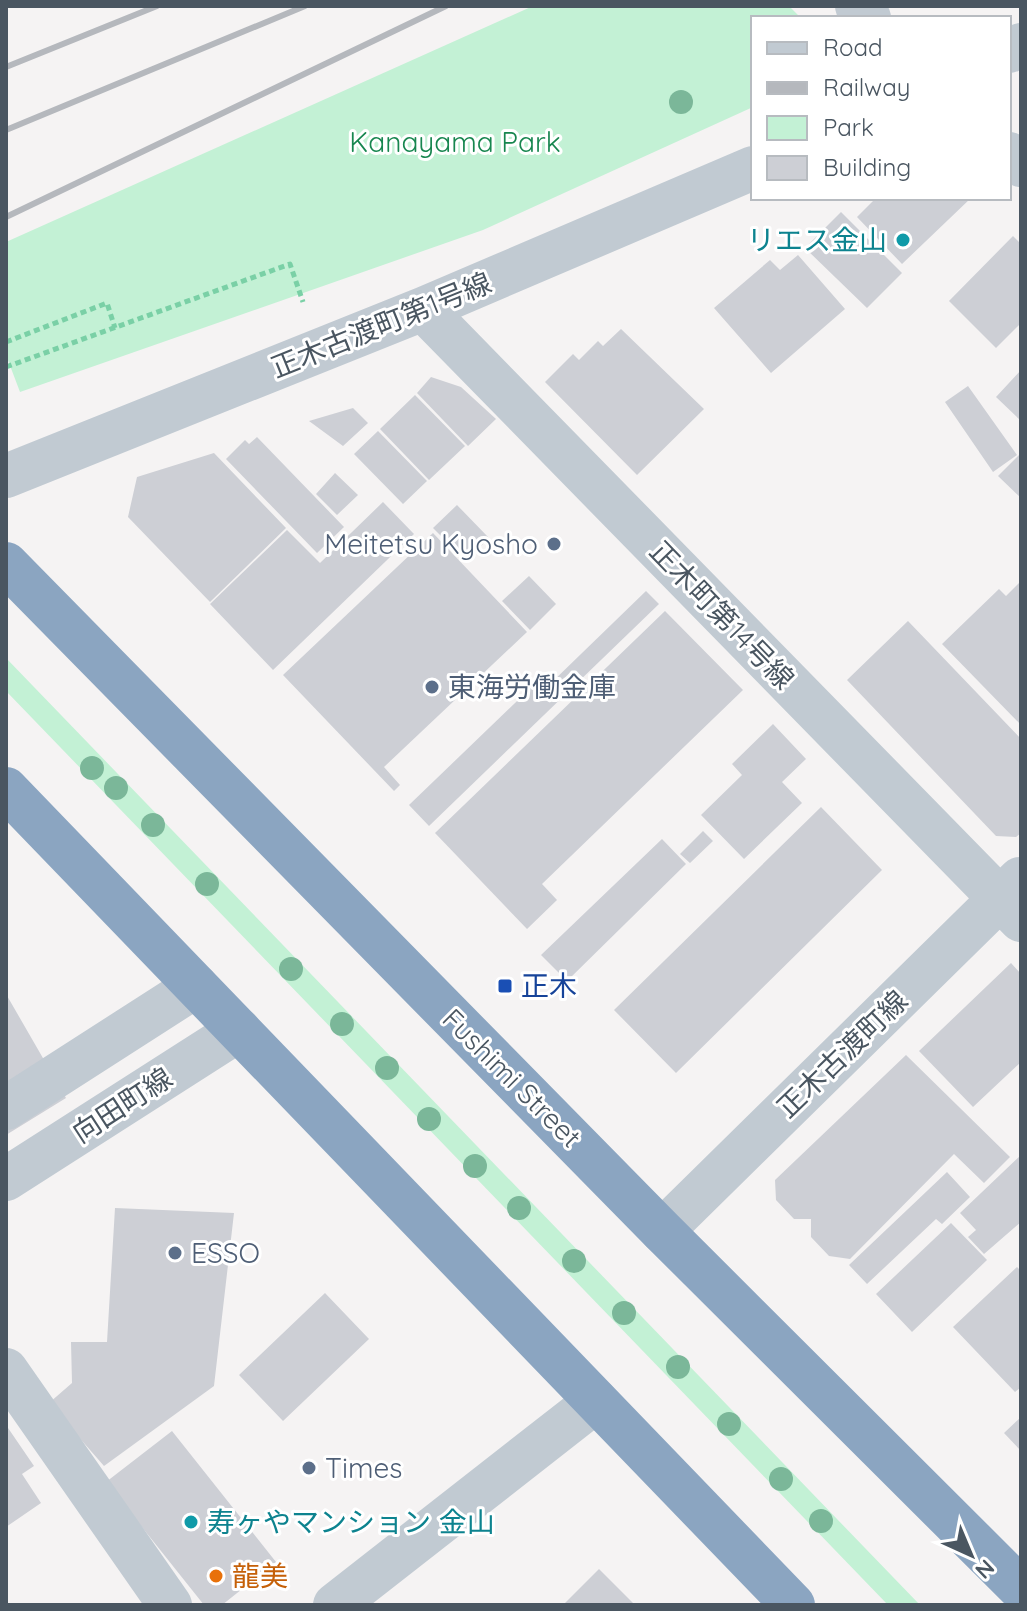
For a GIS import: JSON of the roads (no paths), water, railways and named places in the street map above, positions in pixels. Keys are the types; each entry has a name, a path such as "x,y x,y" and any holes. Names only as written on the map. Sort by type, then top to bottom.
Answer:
{"highway":[{"name":"Fushimi Street","path":"6,564 662,1231 1021,1589"},
{"path":"6,789 793,1605"}],"street":[{"name":"正木古渡町第1号線","path":"6,476 423,309 751,169"},
{"name":"正木町第14号線","path":"423,309 1014,899"},
{"name":"正木古渡町線","path":"662,1231 1014,899"},
{"path":"6,1108 196,986"},
{"name":"向田町線","path":"6,1179 239,1030"},
{"path":"6,1370 170,1605"},
{"path":"335,1605 596,1401"}],"railway":[{"path":"6,67 157,6"},
{"path":"6,130 305,6"},
{"path":"6,217 446,6"}],"place":[{"name":"リエス金山","path":"903,240"},
{"name":"Meitetsu Kyosho","path":"554,544"},
{"name":"東海労働金庫","path":"432,687"},
{"name":"正木","path":"505,986"},
{"name":"ESSO","path":"175,1253"},
{"name":"Times","path":"309,1468"},
{"name":"寿ヶやマンション 金山","path":"191,1522"},
{"name":"龍美","path":"216,1576"}],"park label":[{"name":"Kanayama Park","path":"455,142"}]}
